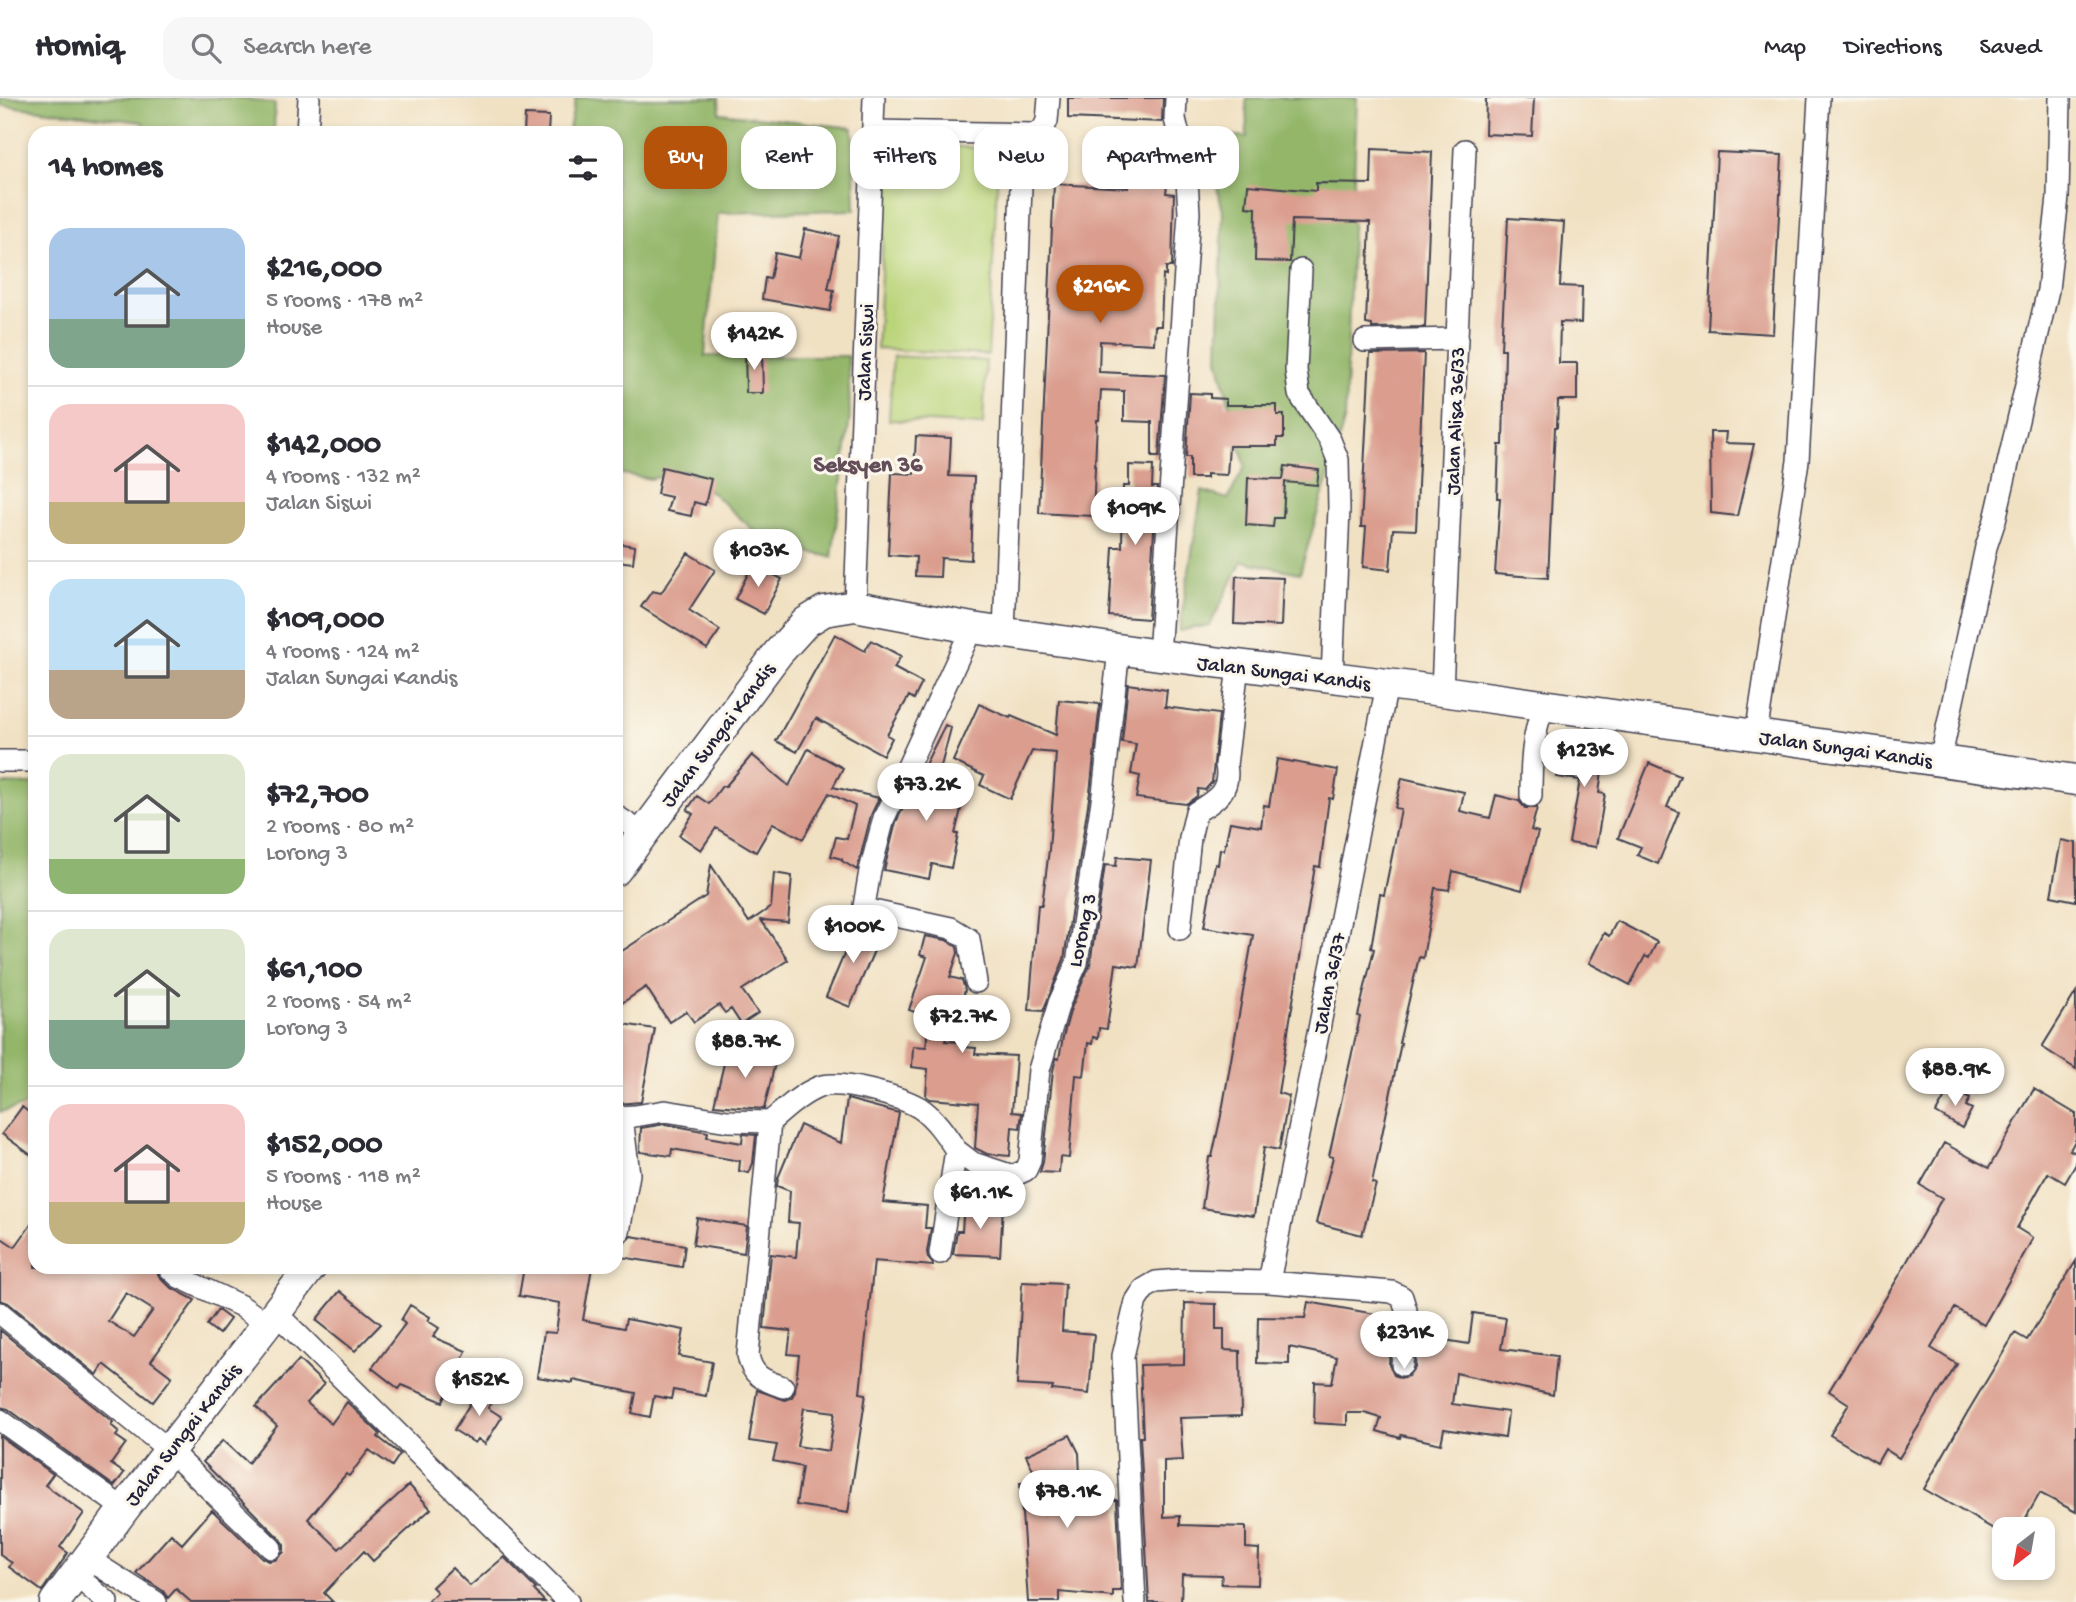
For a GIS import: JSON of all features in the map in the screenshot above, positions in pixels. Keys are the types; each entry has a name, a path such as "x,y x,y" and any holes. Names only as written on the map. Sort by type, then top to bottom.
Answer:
{"street":[{"path":"307,126 309,98"},
{"name":"Jalan Siswi","path":"873,126 874,98"},
{"path":"1044,126 1049,98"},
{"path":"1159,655 1189,214 1186,163 1175,119 1176,98"},
{"path":"1756,735 1798,461 1819,98"},
{"path":"1940,761 1986,547 1998,508 2048,290 2058,197 2060,98"},
{"name":"Jalan Alisa 36/33","path":"1442,691 1465,150"},
{"name":"Jalan Siswi","path":"855,606 871,189"},
{"path":"1004,632 1021,189"},
{"path":"1301,270 1296,370 1299,394 1330,440 1338,460 1339,547 1332,678"},
{"path":"1365,341 1457,339"},
{"name":"Jalan Sungai Kandis","path":"623,861 778,653 806,622 824,611 855,606 972,628 1159,655 1442,691 2076,780"},
{"path":"972,628 884,818 864,906 873,912 951,928 969,939 976,982"},
{"name":"Lorong 3","path":"770,1122 798,1099 822,1085 859,1088 892,1096 920,1109 941,1128 956,1150 973,1163 1013,1176 1026,1170 1030,1161 1039,1070 1059,1003 1077,962 1103,794 1119,649"},
{"path":"1180,929 1190,838 1196,811 1218,799 1228,778 1226,765 1238,666"},
{"name":"Jalan 36/37","path":"1269,1282 1387,685"},
{"path":"1531,796 1533,744 1544,705"},
{"path":"0,761 28,761"},
{"path":"623,821 643,834"},
{"path":"623,1116 665,1111 729,1121 770,1122 748,1355 751,1368 764,1379 783,1387"},
{"path":"623,1140 629,1174 623,1208"},
{"path":"940,1253 956,1150"},
{"path":"176,1274 272,1319 568,1602"},
{"name":"Jalan Sungai Kandis","path":"55,1602 307,1274"},
{"path":"1135,1602 1123,1356 1136,1301 1144,1289 1156,1282 1181,1279 1269,1282 1392,1292 1402,1297 1406,1310 1402,1365"},
{"path":"0,1313 169,1450 271,1548"},
{"path":"0,1420 124,1509"},
{"path":"81,1567 107,1602"},
{"path":"81,1567 156,1602"}],"green space":[{"path":"0,98 242,98 275,104 274,126 145,126 142,122 0,105"},
{"path":"576,98 719,98 720,113 835,126 741,126 741,189 836,189 836,126 850,128 850,189 854,189 855,210 718,213 705,356 848,356 850,416 832,557 769,544 687,470 651,479 623,474 623,126 570,126"},
{"path":"1246,98 1357,98 1345,418 1300,573 1242,561 1210,625 1179,631 1202,491 1228,499 1245,466 1218,359 1223,211 1217,189 1239,189 1239,136 1247,137"},
{"path":"960,147 974,148 974,189 997,189 988,355 877,349 886,189 960,189"},
{"path":"893,356 986,361 983,425 889,420"},
{"path":"0,784 28,784 28,1105 0,1112"}],"building":[{"path":"1068,98 1163,98 1162,122 1068,118"},
{"path":"1486,98 1534,98 1532,136 1485,134"},
{"path":"525,115 549,116 548,126 524,126"},
{"path":"1372,149 1432,152 1425,327 1372,328 1372,325 1366,324 1370,222 1292,220 1290,262 1255,261 1256,208 1246,207 1248,185 1316,191 1316,183 1371,184"},
{"path":"1717,152 1782,155 1773,334 1708,330"},
{"path":"1068,185 1082,186 1082,189 1166,189 1166,193 1174,194 1172,267 1166,267 1166,276 1163,275 1161,326 1155,326 1154,344 1100,341 1099,372 1165,375 1159,457 1152,457 1152,422 1124,421 1124,391 1101,390 1093,516 1039,513 1054,189 1068,189"},
{"path":"1508,218 1564,222 1560,286 1582,287 1581,323 1560,322 1559,363 1577,363 1577,400 1558,400 1548,578 1495,574 1500,498 1497,498 1499,445 1503,445 1505,349 1501,349"},
{"path":"805,229 839,236 828,289 834,290 830,311 762,299 765,278 770,279 775,253 799,258"},
{"path":"762,350 763,393 746,393 745,351"},
{"path":"1424,353 1416,530 1393,529 1390,570 1363,567 1366,527 1361,527 1370,354"},
{"path":"1190,393 1210,394 1210,398 1226,399 1226,405 1277,405 1277,415 1284,415 1284,438 1277,438 1277,446 1229,446 1227,475 1207,474 1207,478 1190,478 1190,457 1186,457"},
{"path":"1710,432 1726,432 1725,443 1754,444 1737,516 1711,513"},
{"path":"916,436 951,438 949,476 974,477 971,560 941,558 940,577 915,576 916,557 888,555 892,473 914,474"},
{"path":"1129,465 1153,466 1152,487 1157,487 1148,619 1109,616 1113,547 1122,547 1123,486 1129,486"},
{"path":"1285,466 1319,470 1317,485 1285,482 1283,518 1274,518 1273,527 1246,525 1248,478 1283,479"},
{"path":"662,467 711,479 705,505 694,502 691,516 667,511 671,497 657,494"},
{"path":"623,544 635,546 633,563 623,562"},
{"path":"688,553 715,570 689,610 720,630 707,649 641,607 652,591 661,593"},
{"path":"753,564 782,579 764,614 735,599"},
{"path":"1236,576 1283,578 1281,626 1234,624"},
{"path":"835,634 865,651 871,640 901,656 894,668 922,683 914,699 909,696 887,735 892,738 883,755 816,718 797,752 776,741"},
{"path":"1128,684 1167,690 1165,707 1219,714 1212,782 1205,790 1198,789 1197,796 1186,804 1136,798 1140,776 1131,774 1136,744 1122,742"},
{"path":"1059,700 1100,704 1090,792 1064,959 1043,1011 1029,1010 1038,905 1042,905 1049,850 1056,753 1032,751 1010,799 980,785 984,776 953,761 979,704 1056,735"},
{"path":"945,725 951,728 934,793 963,801 951,868 932,864 929,879 884,870 896,822"},
{"path":"1561,741 1605,748 1599,793 1605,794 1596,847 1569,843 1580,780 1556,777"},
{"path":"808,749 843,768 833,787 879,798 871,815 857,870 842,859 831,856 836,837 847,839 855,806 829,793 803,839 773,823 756,852 716,828 701,850 679,835 693,814 687,810 697,796 709,804 722,786 725,787 752,755 789,786"},
{"path":"1277,759 1338,770 1333,799 1329,798 1320,867 1315,866 1278,1093 1289,1096 1279,1150 1264,1147 1254,1216 1202,1208 1209,1157 1212,1157 1222,1111 1253,935 1204,927 1215,864 1218,865 1220,849 1224,850 1230,822 1261,827 1264,805 1269,806"},
{"path":"1649,763 1680,776 1667,807 1679,812 1658,864 1637,855 1641,847 1618,838"},
{"path":"1402,778 1464,792 1460,811 1490,818 1496,795 1519,801 1525,808 1537,808 1531,830 1538,832 1522,890 1453,871 1449,890 1435,888 1423,958 1419,957 1399,1043 1372,1183 1376,1184 1362,1235 1316,1223 1333,1157 1329,1156 1374,949 1371,948 1380,894 1384,895 1393,851 1401,809 1395,808"},
{"path":"2061,840 2076,843 2076,901 2051,896"},
{"path":"1117,857 1151,860 1138,967 1116,964 1107,1029 1099,1028 1098,1038 1093,1037 1092,1044 1088,1043 1084,1076 1076,1075 1069,1158 1060,1157 1059,1173 1040,1172 1056,1058 1059,1059 1071,1008 1090,965 1105,865 1116,866"},
{"path":"711,865 749,922 771,907 774,873 792,876 788,922 761,920 788,960 742,990 758,1013 741,1024 731,1009 725,1013 719,1005 694,1022 686,1011 669,1022 646,987 623,1002 623,950 706,896"},
{"path":"859,919 875,927 868,943 876,946 850,1007 826,997"},
{"path":"1617,921 1657,942 1649,958 1645,956 1630,985 1589,963 1604,933 1609,936"},
{"path":"925,936 946,940 957,947 958,953 950,977 962,980 965,990 963,998 959,997 945,1041 963,1042 962,1047 976,1048 975,1054 1016,1056 1012,1112 1022,1113 1020,1128 1012,1127 1010,1156 987,1154 975,1148 978,1103 930,1099 926,1096 928,1069 912,1067 913,1046 926,1047 929,1017 909,1010 927,957 920,955"},
{"path":"2076,992 2076,1069 2042,1047"},
{"path":"623,1024 655,1029 641,1102 623,1103"},
{"path":"728,1047 776,1059 764,1109 714,1105"},
{"path":"1950,1088 1970,1099 1966,1106 1972,1109 1962,1128 1936,1113"},
{"path":"2034,1089 2076,1114 2076,1139 2070,1150 2076,1153 2076,1164 2065,1183 2048,1173 2017,1228 2033,1238 1984,1325 1955,1308 1931,1348 1957,1364 1899,1458 1885,1449 1877,1463 1830,1435 1849,1404 1829,1391 1899,1276 1942,1198 1920,1185 1944,1143 1989,1168"},
{"path":"847,1099 899,1113 883,1202 927,1206 925,1228 931,1228 927,1252 933,1264 874,1261 860,1393 866,1394 848,1513 796,1505 802,1467 773,1461 777,1445 749,1441 757,1390 785,1400 792,1397 799,1355 788,1354 791,1331 764,1328 771,1254 796,1257 799,1223 788,1222 790,1191 777,1186 778,1178 800,1125 841,1143","holes":["804,1408 835,1412 829,1451 797,1446"]},
{"path":"22,1107 28,1112 28,1153 2,1134"},
{"path":"665,1124 708,1132 707,1137 742,1143 743,1134 756,1135 753,1163 749,1173 739,1171 740,1161 672,1149 671,1156 640,1152 641,1128"},
{"path":"964,1204 1003,1206 1000,1256 953,1254 957,1231 962,1231"},
{"path":"697,1218 747,1226 744,1253 693,1245"},
{"path":"28,1229 28,1274 158,1274 170,1287 195,1300 151,1361 172,1377 153,1402 104,1364 97,1375 8,1303 0,1300 0,1237 15,1247","holes":["126,1293 153,1310 134,1337 108,1321"]},
{"path":"631,1236 685,1245 682,1267 623,1257 623,1244"},
{"path":"2076,1261 2076,1512 2040,1493 2026,1517 1992,1517 1992,1528 1924,1489 2015,1333 2027,1340"},
{"path":"523,1274 591,1274 583,1320 624,1328 626,1319 684,1330 679,1356 712,1362 706,1396 673,1390 671,1399 654,1396 650,1417 632,1413 636,1393 573,1380 573,1383 537,1377 544,1332 556,1333 560,1303 519,1296"},
{"path":"1022,1282 1065,1284 1062,1331 1094,1334 1089,1394 1052,1390 1053,1387 1017,1385"},
{"path":"340,1291 381,1324 355,1351 316,1320"},
{"path":"1308,1302 1392,1317 1389,1365 1394,1375 1400,1378 1408,1376 1415,1367 1418,1324 1439,1327 1438,1339 1469,1344 1473,1313 1506,1318 1501,1349 1557,1356 1553,1395 1456,1373 1452,1404 1508,1412 1505,1438 1444,1429 1441,1444 1401,1435 1400,1438 1377,1431 1381,1418 1364,1413 1347,1413 1347,1425 1314,1423 1315,1382 1332,1383 1337,1357 1289,1347 1289,1364 1257,1363 1258,1317 1305,1318"},
{"path":"1185,1303 1216,1304 1216,1329 1224,1329 1224,1350 1240,1351 1241,1416 1180,1418 1183,1460 1164,1461 1164,1517 1180,1516 1180,1525 1246,1527 1246,1548 1259,1549 1258,1585 1221,1584 1222,1575 1182,1574 1181,1602 1149,1602 1140,1437 1143,1437 1140,1365 1184,1364"},
{"path":"410,1305 430,1317 428,1321 439,1328 433,1337 466,1351 443,1402 402,1385 399,1389 372,1368 405,1324 401,1320"},
{"path":"218,1310 230,1319 219,1334 207,1325"},
{"path":"0,1330 113,1422 111,1425 119,1432 116,1436 126,1443 111,1464 124,1473 114,1486 8,1409 0,1407"},
{"path":"299,1360 324,1384 307,1403 331,1424 347,1402 380,1434 378,1437 400,1454 392,1466 369,1450 349,1476 346,1474 308,1519 339,1549 409,1485 431,1509 373,1561 364,1551 324,1593 333,1602 191,1602 176,1589 168,1598 163,1591 136,1573 171,1534 182,1544 212,1510 262,1558 275,1560 284,1552 280,1539 203,1462 223,1440 248,1463 277,1426 256,1407"},
{"path":"480,1387 495,1396 488,1408 502,1417 485,1444 478,1439 475,1443 454,1430"},
{"path":"1070,1435 1079,1453 1081,1499 1117,1500 1121,1591 1113,1591 1113,1597 1059,1592 1059,1602 1028,1602 1020,1483 1039,1483 1026,1455"},
{"path":"0,1436 53,1474 45,1485 84,1513 60,1547 68,1553 42,1591 9,1567 12,1563 0,1555"},
{"path":"504,1557 536,1589 534,1590 545,1602 427,1602 437,1592 432,1587 452,1568 470,1586"}],"district":[{"name":"Seksyen 36","path":"868,463"}]}
